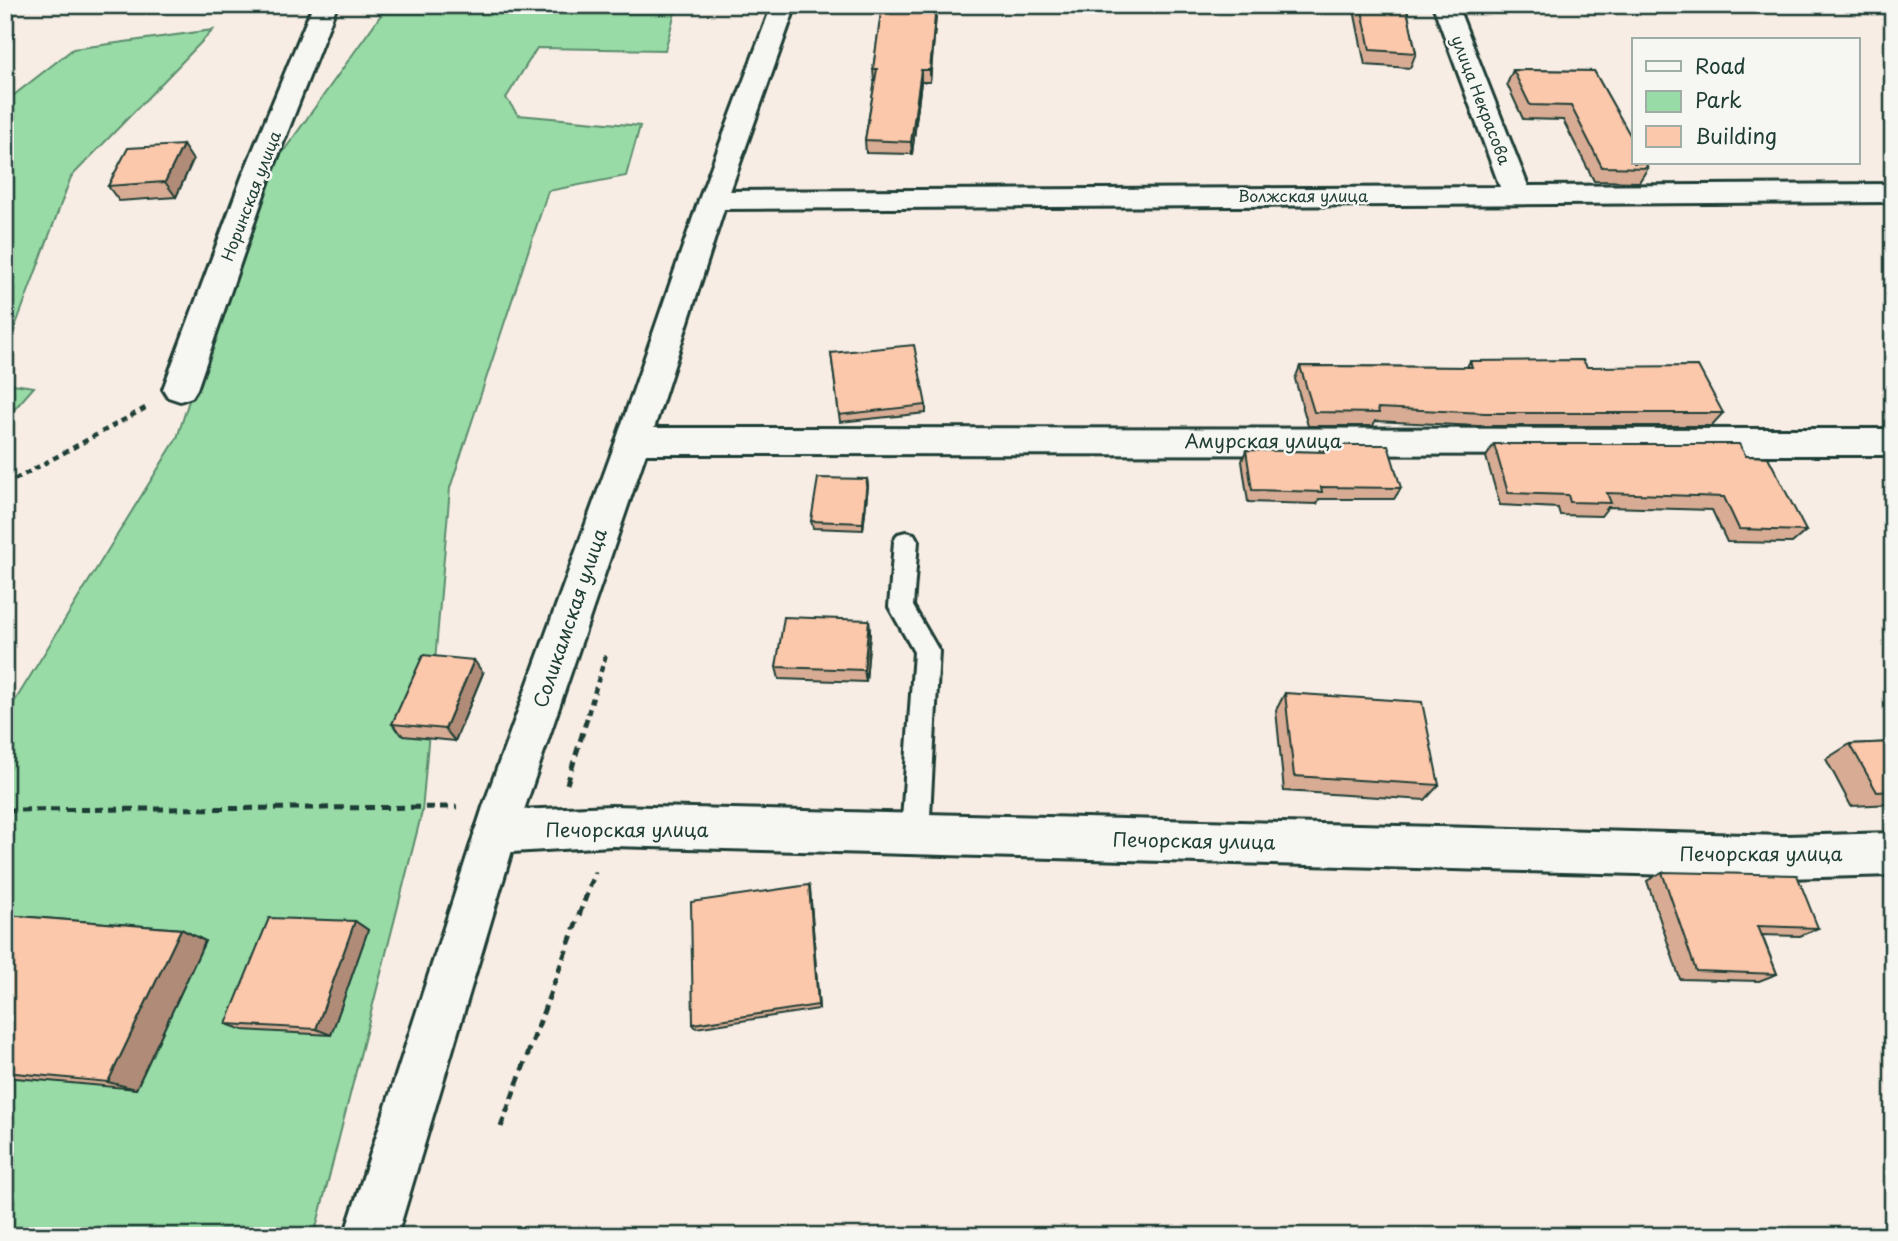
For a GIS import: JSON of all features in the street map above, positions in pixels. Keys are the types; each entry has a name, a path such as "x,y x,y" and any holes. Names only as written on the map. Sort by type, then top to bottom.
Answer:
{"street":[{"name":"Норинская улица","path":"180,389 256,177 325,5"},
{"name":"Соликамская улица","path":"370,1236 500,819 713,200 785,5"},
{"name":"улица Некрасова","path":"1445,5 1517,194"},
{"name":"Волжская улица","path":"713,200 1893,193"},
{"name":"Амурская улица","path":"632,441 1893,442"},
{"name":"Печорская улица","path":"500,819 612,826 1786,857 1893,854"}],"lane":[{"path":"906,541 901,607 927,651 915,834"}],"path":[{"path":"5,485 180,389"},
{"path":"5,810 500,819"},
{"path":"501,1127 612,826"}],"green space":[{"path":"388,5 677,5 665,50 537,48 506,98 518,115 640,126 626,176 548,191 450,488 422,812 314,1236 5,1236 5,717 177,438 256,190"},
{"path":"213,30 71,177 5,354 5,102 73,49"},
{"path":"5,383 34,387 5,420"}],"building":[{"path":"882,5 936,5 930,70 921,70 911,142 865,140 877,69 873,69"},
{"path":"1361,5 1406,5 1416,53 1370,50"},
{"path":"1513,70 1594,71 1632,138 1632,164 1646,164 1648,168 1602,167 1571,106 1530,105"},
{"path":"183,145 165,182 108,186 128,148"},
{"path":"914,345 926,405 839,415 831,353"},
{"path":"1583,360 1587,367 1698,366 1723,413 1485,413 1378,408 1379,413 1314,412 1300,366 1472,367 1470,361"},
{"path":"1494,444 1739,444 1746,456 1768,457 1806,531 1739,529 1724,497 1607,493 1611,503 1570,502 1568,495 1508,493"},
{"path":"1322,445 1388,445 1401,488 1321,487 1322,492 1252,490 1246,450 1324,452"},
{"path":"818,478 867,479 863,523 811,521"},
{"path":"784,617 869,620 864,670 776,667"},
{"path":"423,655 474,660 445,729 392,724"},
{"path":"1285,693 1422,702 1439,785 1294,776"},
{"path":"1893,742 1893,791 1877,792 1850,744"},
{"path":"1662,872 1797,875 1818,928 1758,926 1777,974 1696,971"},
{"path":"809,885 818,1005 693,1024 691,902"},
{"path":"5,915 181,929 108,1082 5,1072"},
{"path":"269,918 355,921 316,1029 226,1024"}]}
